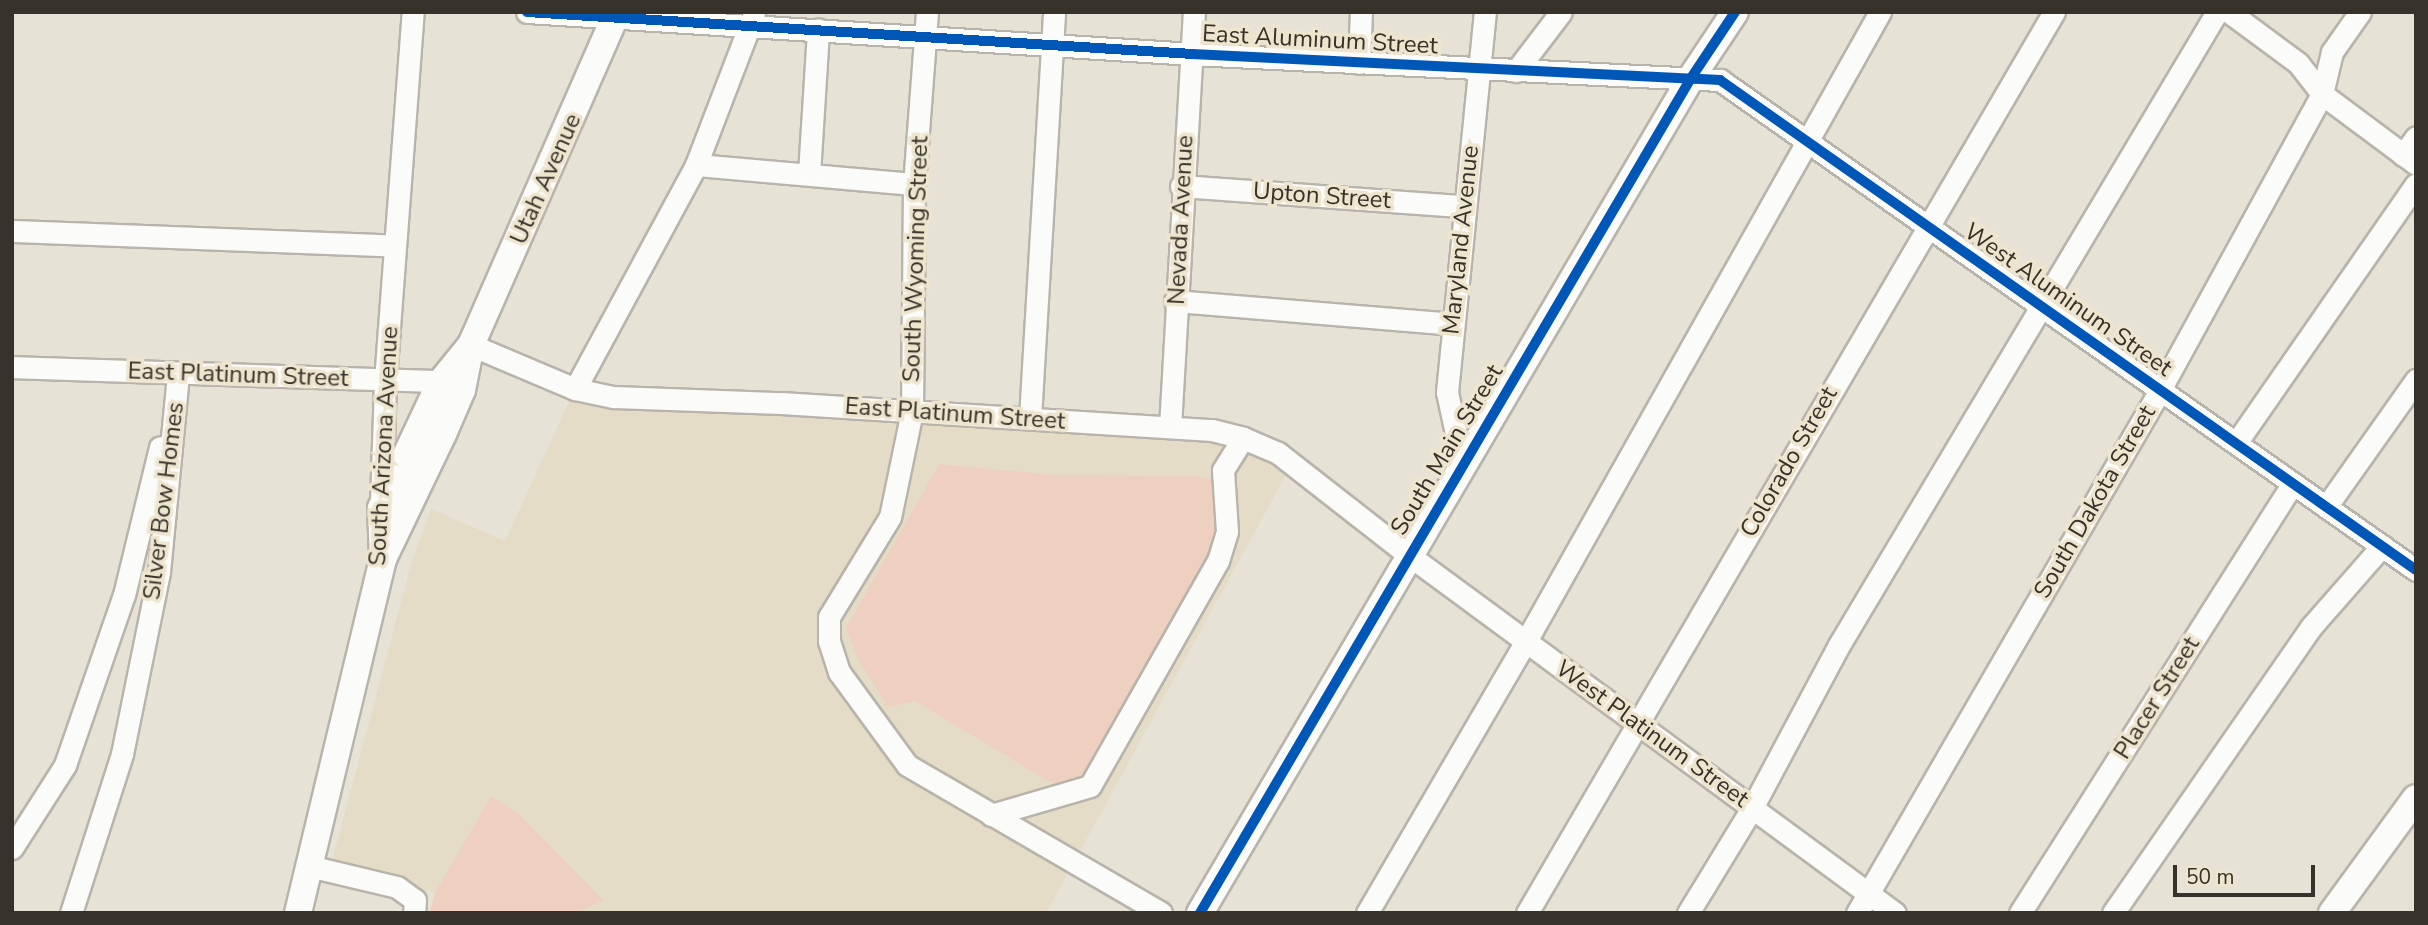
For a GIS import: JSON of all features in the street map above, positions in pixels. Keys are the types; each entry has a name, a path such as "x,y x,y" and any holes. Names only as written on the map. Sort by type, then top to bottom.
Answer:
{"main road":[{"name":"South Main Street","path":"1200,913 1691,78 1735,12"},
{"name":"Utah Avenue","path":"381,508 471,345 616,16"},
{"name":"Utah Avenue","path":"383,559 420,487 452,382"},
{"name":"South Arizona Avenue","path":"298,913 383,559 381,508"},
{"path":"2332,913 2416,798"}],"street":[{"name":"South Arizona Avenue","path":"381,508 385,381 412,12"},
{"name":"East Aluminum Street","path":"527,12 754,19 818,29 1192,54 1691,78"},
{"name":"South Wyoming Street","path":"927,12 914,184 912,411 891,517 829,617 829,641 839,672 907,765 1161,913"},
{"path":"1030,418 1054,12"},
{"name":"Nevada Avenue","path":"1170,427 1181,186 1194,12"},
{"path":"1359,63 1361,12"},
{"name":"Maryland Avenue","path":"1463,466 1447,392 1463,206 1485,12"},
{"path":"1516,71 1561,12"},
{"path":"1367,913 1526,641 1809,143 1880,12"},
{"name":"Colorado Street","path":"1527,913 1636,722 2054,12"},
{"path":"1688,913 1752,807 1839,645 2217,12"},
{"path":"2229,12 2298,63 2322,94 2409,160 2416,137"},
{"name":"South Dakota Street","path":"1857,913 2160,390 2322,94 2332,52 2360,12"},
{"path":"575,389 696,164 754,19"},
{"path":"809,174 818,29"},
{"name":"West Aluminum Street","path":"1691,78 1720,80 2416,570"},
{"path":"696,164 914,184"},
{"path":"2236,443 2416,184"},
{"name":"Upton Street","path":"1181,186 1463,206"},
{"path":"12,231 395,246"},
{"path":"1175,301 1453,324"},
{"name":"East Platinum Street","path":"471,345 575,389 659,401 1030,418 1170,427 1243,438 1278,453 1410,556"},
{"name":"East Platinum Street","path":"12,367 178,374 267,373 385,381 452,382"},
{"name":"Silver Bow Homes","path":"12,848 65,765 124,596 178,374"},
{"name":"Silver Bow Homes","path":"71,913 122,754 159,572 178,374"},
{"path":"2326,507 2416,380"},
{"path":"991,815 1090,786 1218,561 1227,531 1223,470 1243,438"},
{"name":"Placer Street","path":"2020,913 2293,483"},
{"path":"2113,913 2311,627 2382,546"},
{"name":"West Platinum Street","path":"1410,556 1895,913"},
{"path":"309,866 397,887 415,900 414,913"}],"shaded area":[{"path":"575,389 1243,438 1292,464 1046,913 429,913 435,893 330,869 411,564 431,509 505,541"},
{"path":"939,464 1055,475 1194,476 1215,480 1217,558 1088,782 1064,788 1053,784 915,701 888,707 858,659 846,628"},
{"path":"491,796 520,815 603,900 576,913 430,913 435,893"}],"cycle path":[{"path":"527,12 1192,54 1720,80 2416,570"},
{"path":"1200,913 1691,78 1735,12"}]}
